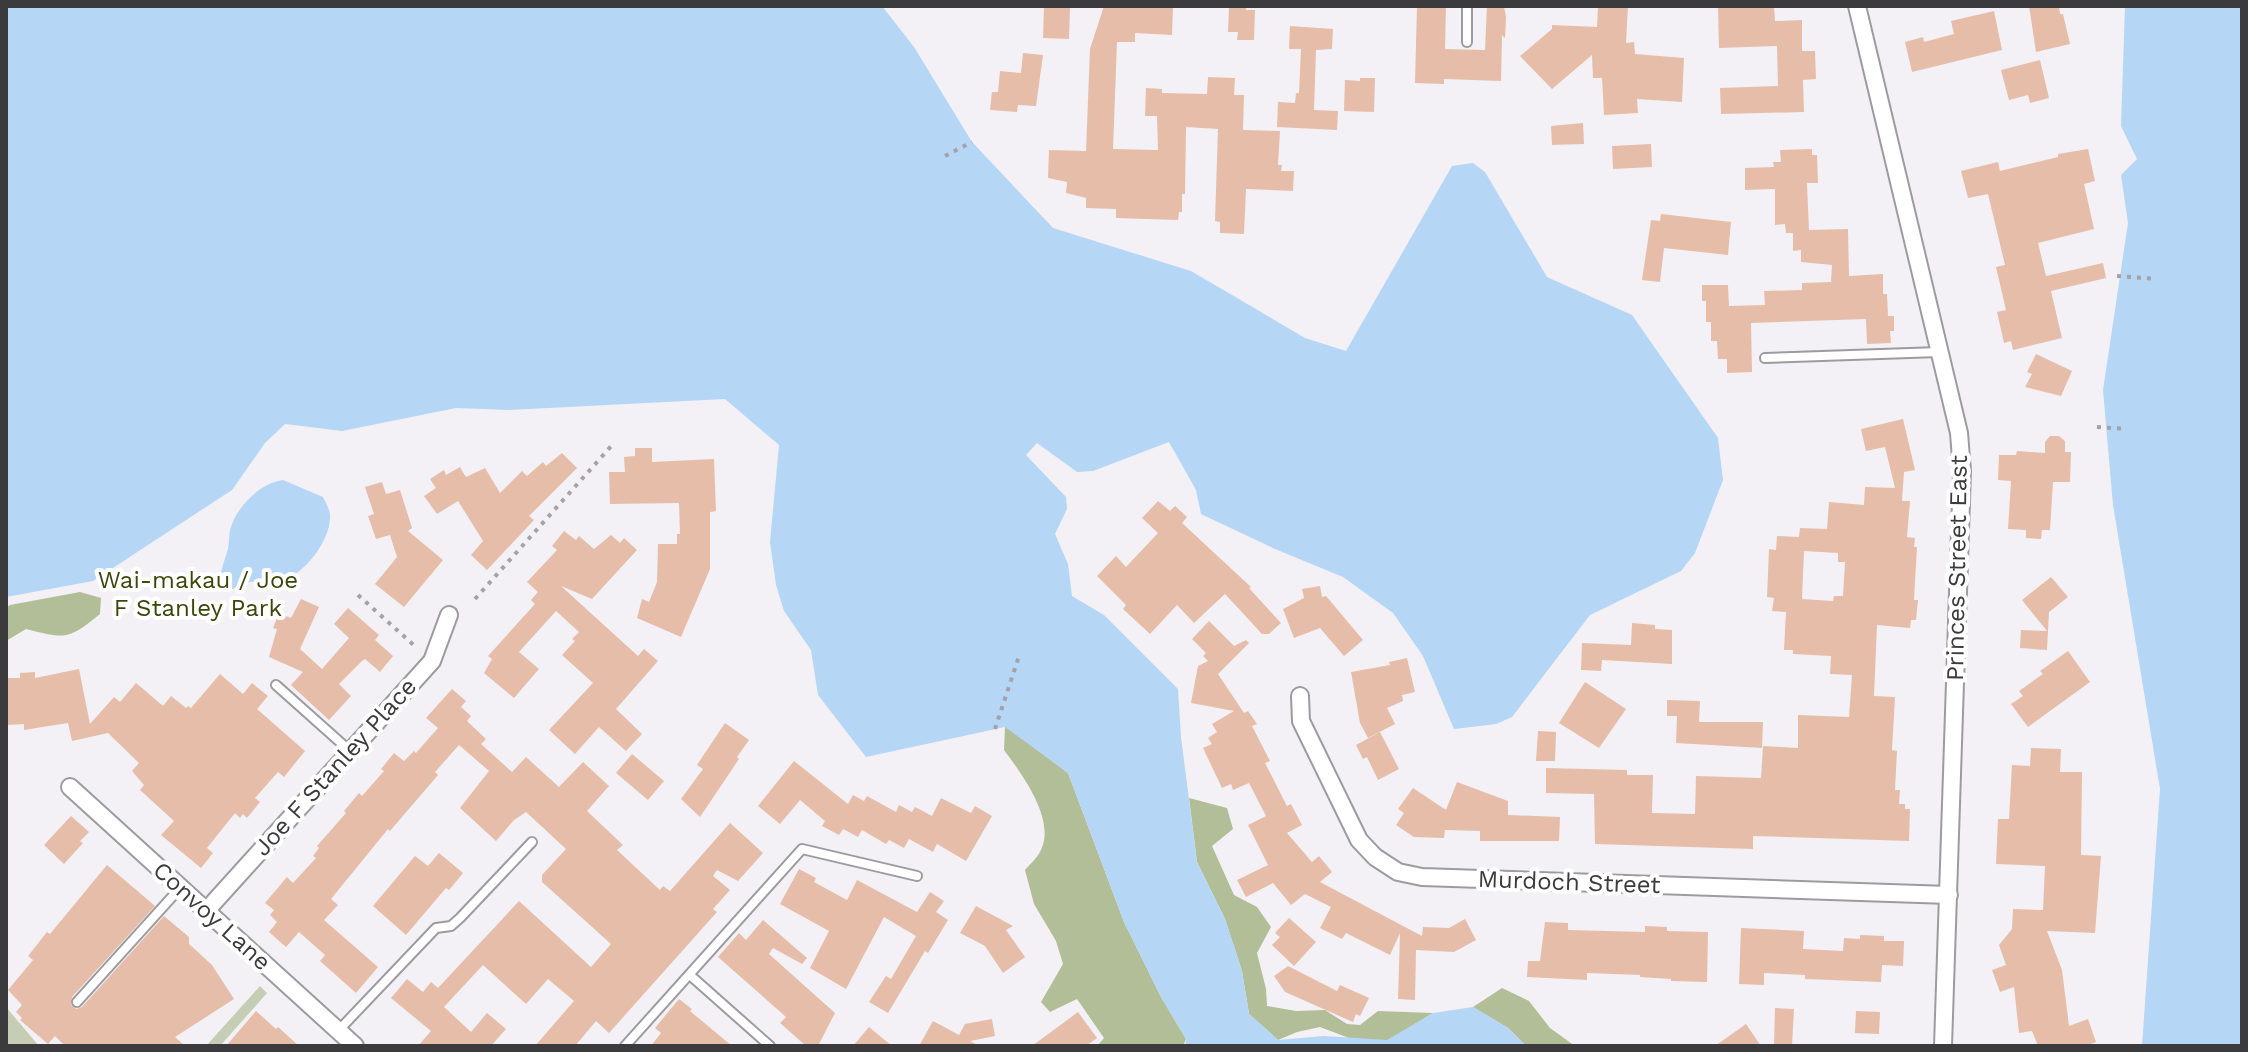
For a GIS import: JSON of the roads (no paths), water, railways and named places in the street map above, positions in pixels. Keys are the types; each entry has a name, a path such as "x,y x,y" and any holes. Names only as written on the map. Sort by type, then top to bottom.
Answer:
{"street":[{"name":"Princes Street East","path":"1857,6 1959,433 1962,471 1943,1046"},
{"name":"Joe F Stanley Place","path":"206,911 435,657 449,615"},
{"name":"Murdoch Street","path":"1300,696 1301,721 1359,840 1375,857 1398,872 1422,877 1949,895"},
{"name":"Convoy Lane","path":"70,787 345,1040"}],"lane":[{"path":"1467,6 1467,42"},
{"path":"1765,358 1940,352"},
{"path":"276,685 350,751"},
{"path":"345,1040 436,928 451,926 460,918 532,842"},
{"path":"625,1046 802,849 917,876"},
{"path":"77,1002 180,888"},
{"path":"691,976 770,1046"}],"water":[{"path":"6,6 882,6 914,47 972,142 1053,228 1191,271 1305,338 1346,351 1452,166 1473,163 1485,172 1547,277 1632,315 1718,438 1723,480 1695,553 1681,571 1590,615 1512,717 1496,724 1454,729 1423,656 1393,613 1343,577 1201,514 1196,490 1169,442 1093,471 1077,472 1037,443 1026,455 1066,497 1067,509 1055,534 1068,564 1072,596 1104,615 1178,689 1197,862 1225,919 1242,971 1249,1014 1278,1040 1324,1036 1387,1040 1433,1013 1473,1007 1508,1028 1526,1046 1185,1046 1186,1039 1161,997 1124,922 1068,773 1005,727 866,757 818,695 811,650 784,611 776,585 770,542 779,445 725,399 509,410 456,408 342,431 285,424 265,443 232,490 93,581 6,597"},
{"path":"2125,6 2242,6 2242,1046 2142,1046 2160,789 2113,505 2103,390 2128,223 2121,175 2137,159 2121,126"},
{"path":"283,480 323,497 329,509 326,535 315,555 299,571 282,580 246,583 233,589 219,586 233,521 243,505 258,491"}],"park label":[{"name":"Wai-makau / Joe F Stanley Park","path":"198,594"}]}
